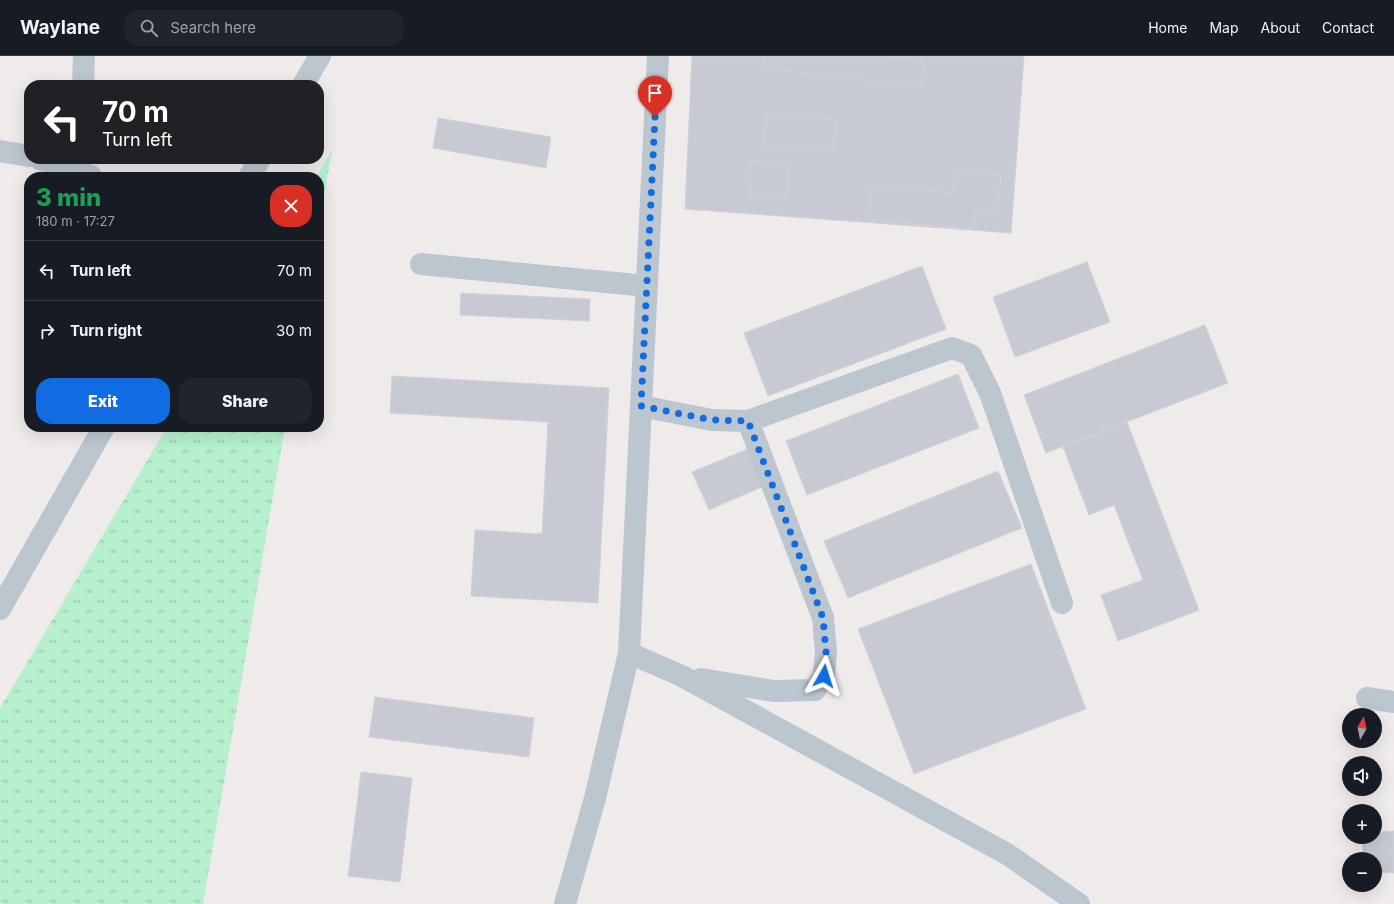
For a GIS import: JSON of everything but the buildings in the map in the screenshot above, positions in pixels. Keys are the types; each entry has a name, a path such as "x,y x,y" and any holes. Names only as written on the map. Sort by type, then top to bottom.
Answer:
{"street":[{"path":"82,80 84,56"},
{"path":"306,80 320,56"},
{"path":"565,904 595,798 629,653 658,56"},
{"path":"0,151 24,155"},
{"path":"54,164 78,172"},
{"path":"421,264 647,286"},
{"path":"641,406 712,420 748,421 952,348 971,355 990,392 1062,603"},
{"path":"682,676 774,692 815,690 824,676 826,652 823,618 748,421"},
{"path":"0,609 101,432"},
{"path":"629,653 682,676 1007,854 1079,904"},
{"path":"1367,698 1394,702"}],"green space":[{"path":"332,150 324,197 324,172 319,172"},
{"path":"164,432 284,432 203,904 0,904 0,708"}],"route":[{"path":"655,117 641,406 712,420 748,421 823,618 826,652 824,676"}]}
